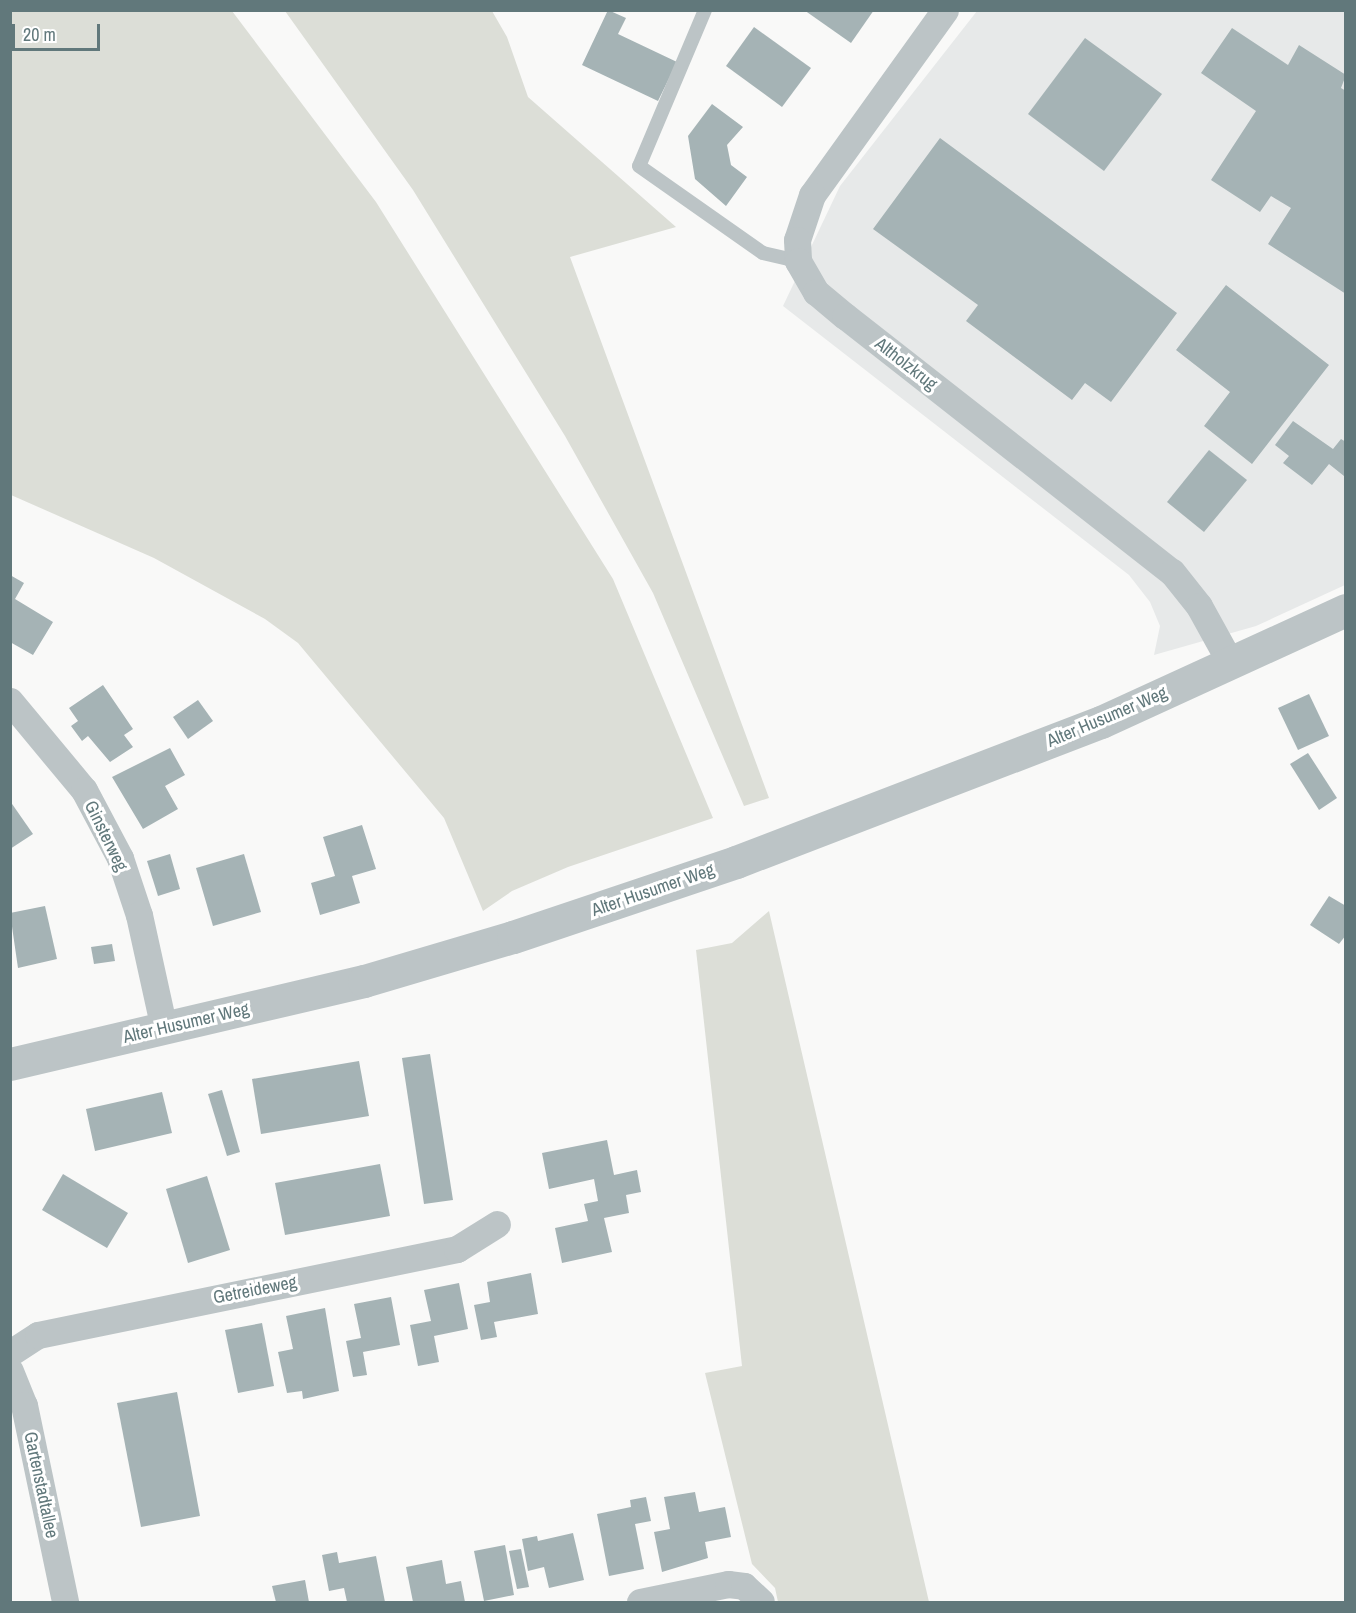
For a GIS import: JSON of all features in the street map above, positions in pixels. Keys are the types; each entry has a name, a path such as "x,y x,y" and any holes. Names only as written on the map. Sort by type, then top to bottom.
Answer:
{"street":[{"path":"798,261 797,240 812,195 945,10"},
{"name":"Altholzkrug","path":"798,261 816,292 1172,572 1199,606 1231,664"},
{"name":"Alter Husumer Weg","path":"10,1064 164,1029 479,947 736,862 1101,722 1344,613"},
{"name":"Ginsterweg","path":"10,701 84,790 120,858 139,915 164,1029"},
{"name":"Getreideweg","path":"10,1353 38,1335 457,1250 497,1224"},
{"name":"Gartenstadtallee","path":"10,1371 24,1405 65,1602"},
{"path":"640,1602 729,1584 744,1586 761,1602"}],"lane":[{"path":"705,10 639,166 763,253 798,261"}],"shaded area":[{"path":"11,10 232,11 376,202 613,579 713,818 568,867 512,891 483,911 444,818 298,643 265,619 154,558 11,495"},
{"path":"285,11 492,11 507,37 528,97 676,227 570,257 769,798 744,806 653,593 565,436 413,190"},
{"path":"977,11 1345,11 1345,585 1256,626 1154,655 1160,626 1150,602 1129,575 783,306 840,186"},
{"path":"769,911 929,1602 778,1602 775,1588 752,1564 705,1373 742,1366 696,950 732,943"}],"building":[{"path":"608,10 626,18 618,34 677,62 658,101 582,65"},
{"path":"804,10 874,10 851,43"},
{"path":"754,27 811,68 782,107 726,66"},
{"path":"1232,28 1288,65 1299,45 1346,75 1341,88 1346,91 1346,294 1268,244 1291,208 1271,196 1260,212 1211,180 1256,111 1201,73"},
{"path":"1085,38 1162,94 1104,171 1028,114"},
{"path":"712,104 743,127 727,145 731,165 747,177 726,206 695,179 688,136"},
{"path":"940,138 1177,313 1111,402 1085,383 1072,400 966,321 978,305 873,229"},
{"path":"1226,285 1329,365 1252,464 1204,426 1230,392 1176,350"},
{"path":"1293,421 1333,449 1341,439 1346,442 1344,476 1329,464 1312,485 1283,463 1289,456 1275,445"},
{"path":"1209,450 1247,480 1204,532 1167,502"},
{"path":"10,575 24,583 15,599 53,622 33,655 10,642"},
{"path":"103,685 133,729 124,735 133,747 110,762 88,736 82,741 71,726 78,721 69,708"},
{"path":"1309,694 1329,736 1298,750 1278,708"},
{"path":"198,700 213,721 188,739 173,717"},
{"path":"170,748 185,775 165,786 178,809 143,829 112,777"},
{"path":"1308,753 1337,798 1319,810 1290,764"},
{"path":"10,801 33,834 10,849"},
{"path":"362,825 376,869 352,876 360,903 320,915 311,883 335,876 323,837"},
{"path":"170,854 180,889 158,896 147,861"},
{"path":"244,854 261,912 213,926 196,868"},
{"path":"1329,896 1346,906 1346,935 1339,944 1310,925"},
{"path":"45,906 57,959 18,968 10,913"},
{"path":"112,944 115,961 94,964 91,947"},
{"path":"430,1054 453,1200 424,1204 402,1058"},
{"path":"359,1061 369,1116 261,1134 252,1079"},
{"path":"222,1090 240,1152 227,1156 208,1094"},
{"path":"162,1092 172,1133 95,1151 86,1109"},
{"path":"607,1140 614,1175 637,1170 641,1192 626,1195 629,1213 604,1218 612,1252 562,1263 555,1228 588,1221 584,1204 598,1201 594,1179 549,1189 542,1153"},
{"path":"380,1164 390,1216 285,1235 275,1183"},
{"path":"63,1174 128,1213 107,1248 42,1210"},
{"path":"207,1176 230,1250 188,1263 166,1189"},
{"path":"531,1273 538,1314 494,1322 497,1337 481,1340 474,1305 490,1302 487,1282"},
{"path":"459,1283 468,1329 434,1336 439,1362 418,1366 410,1325 431,1321 424,1290"},
{"path":"391,1297 400,1345 363,1352 367,1375 353,1377 346,1341 361,1338 354,1304"},
{"path":"325,1308 339,1391 303,1399 302,1391 287,1393 278,1352 293,1349 286,1316"},
{"path":"262,1323 274,1386 238,1393 225,1330"},
{"path":"177,1392 200,1516 141,1527 117,1403"},
{"path":"695,1492 699,1512 725,1507 731,1537 705,1542 708,1558 662,1572 654,1532 670,1529 664,1497"},
{"path":"646,1497 651,1521 635,1524 644,1569 609,1576 597,1514 631,1507 630,1500"},
{"path":"573,1533 584,1580 549,1588 544,1567 528,1571 522,1539 537,1536 538,1541"},
{"path":"505,1545 514,1595 484,1601 474,1551"},
{"path":"521,1549 529,1587 517,1589 509,1551"},
{"path":"337,1552 339,1563 376,1556 385,1602 347,1602 344,1588 329,1591 322,1555"},
{"path":"442,1560 446,1584 461,1581 465,1602 413,1602 406,1567"},
{"path":"305,1580 309,1602 276,1602 272,1586"}]}
